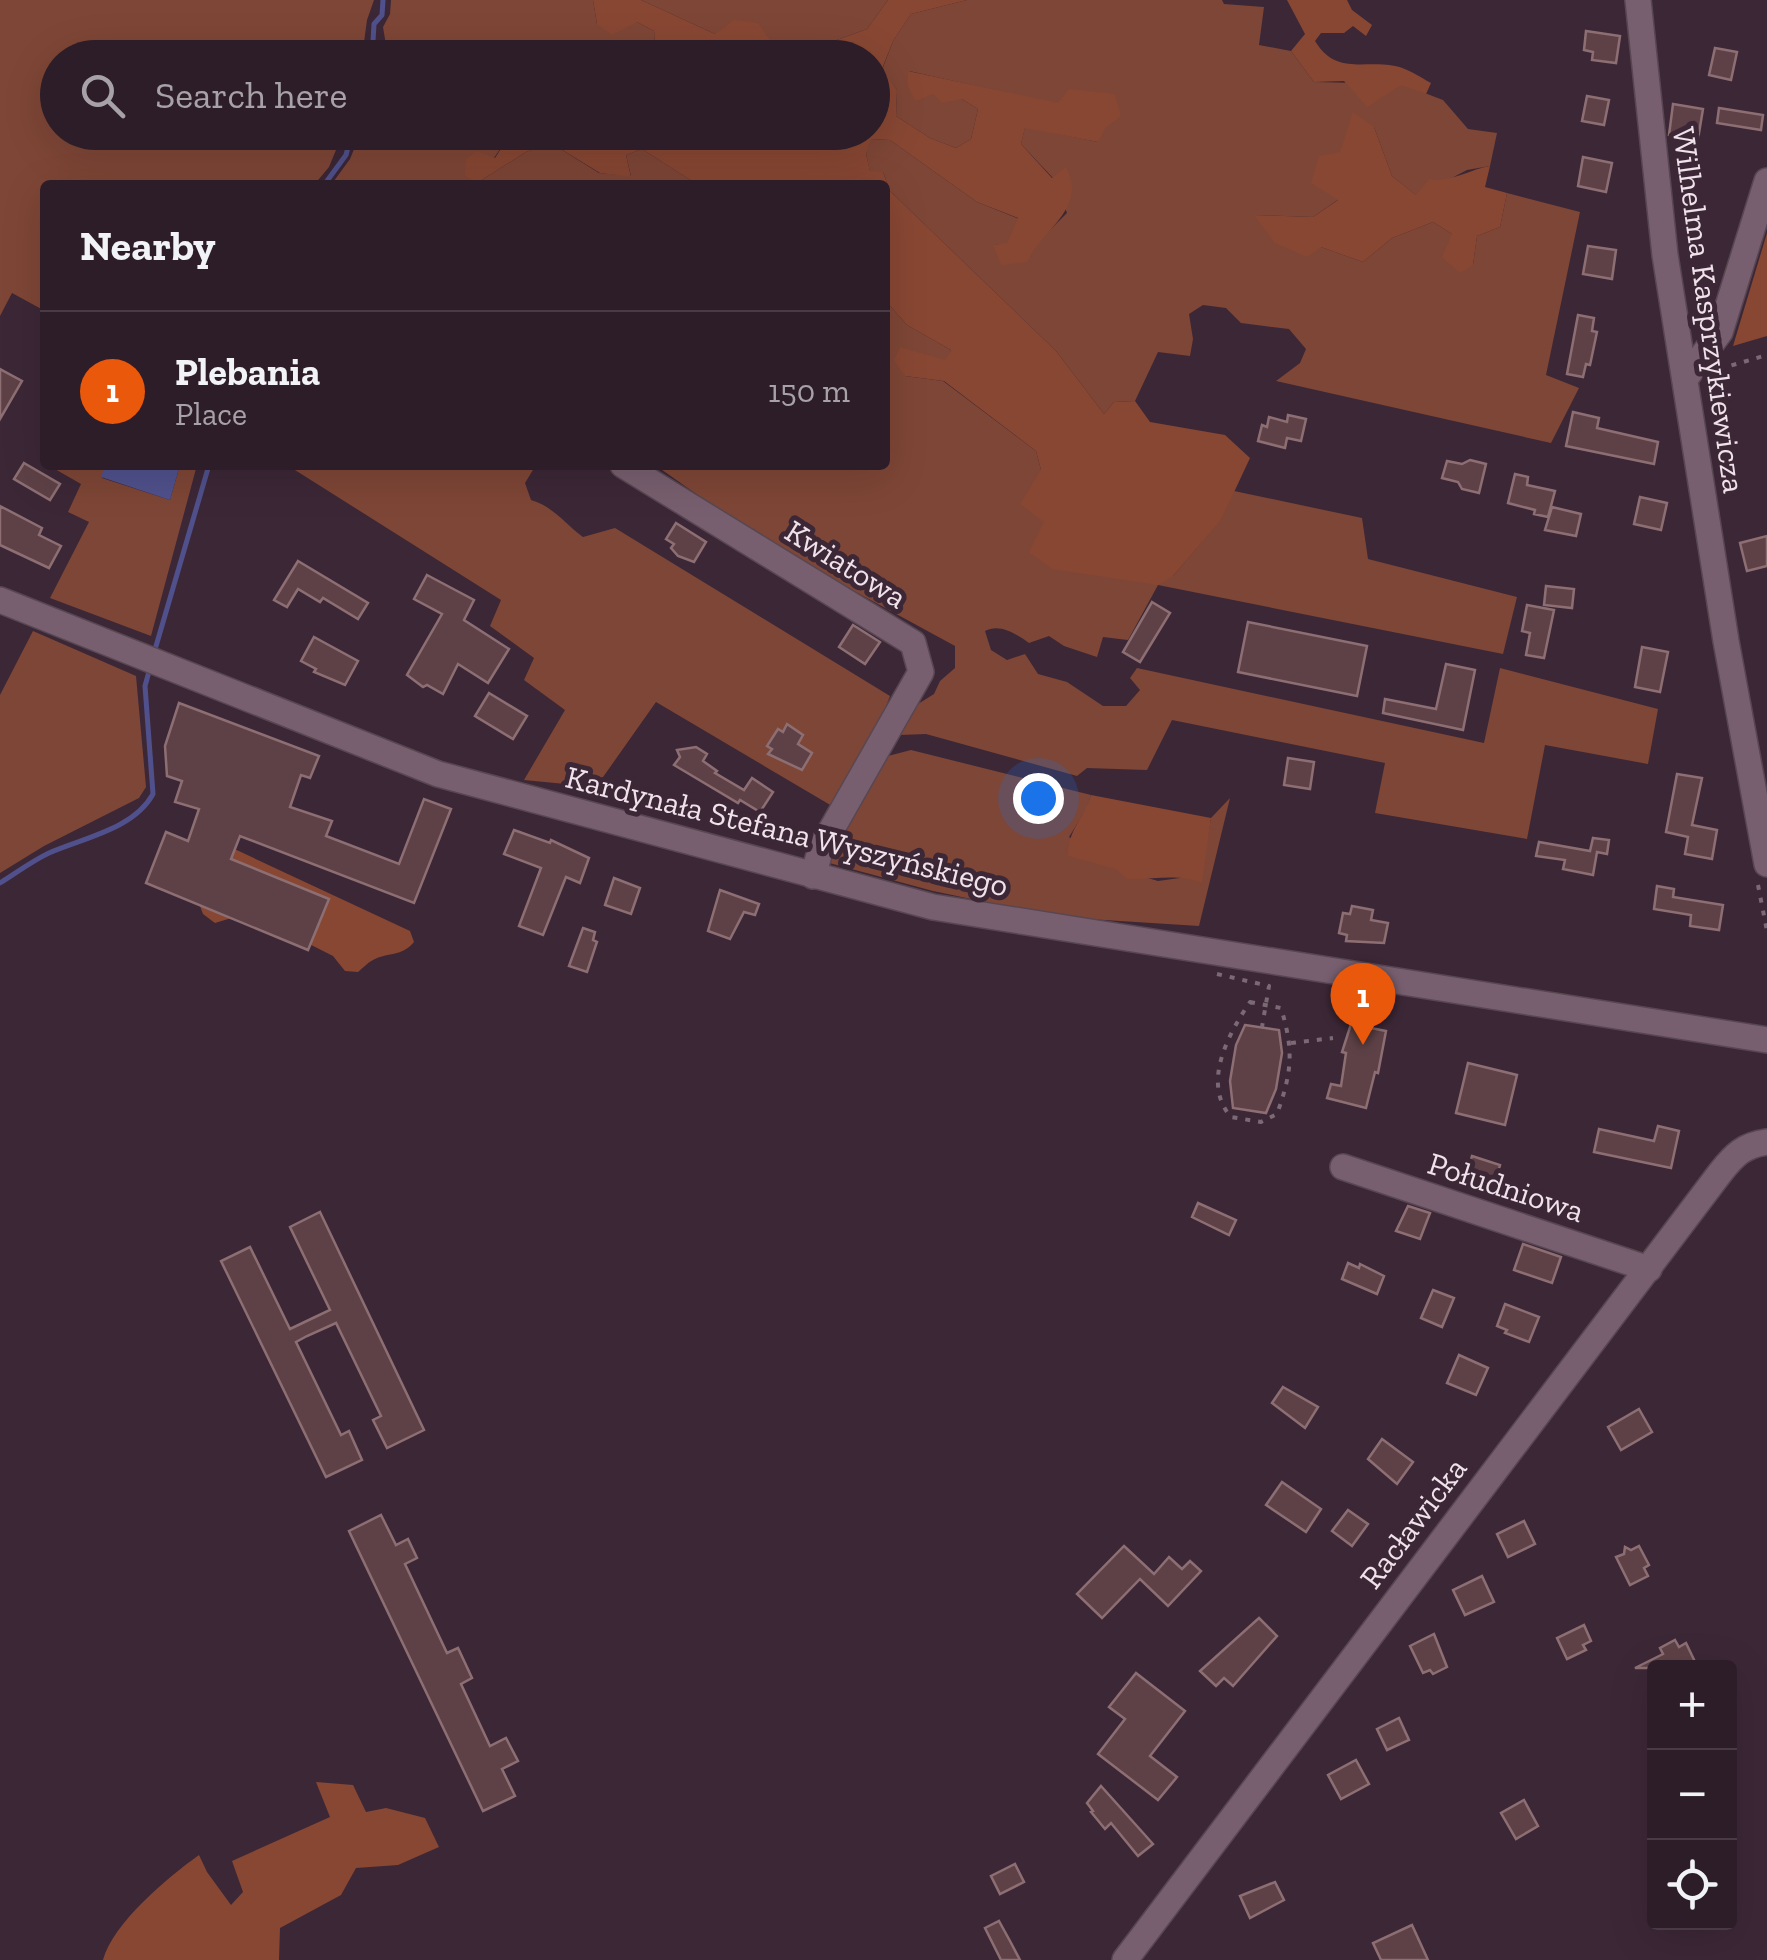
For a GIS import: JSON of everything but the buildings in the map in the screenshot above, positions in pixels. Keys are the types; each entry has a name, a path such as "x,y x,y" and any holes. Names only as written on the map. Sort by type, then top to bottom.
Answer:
{"street":[{"name":"Wilhelma Kasprzykiewicza","path":"1638,0 1655,180 1726,640 1767,864"},
{"path":"1685,379 1720,332 1767,181"},
{"name":"Kwiatowa","path":"631,470 914,644 921,672 821,848 813,876"},
{"name":"Kardynała Stefana Wyszyńskiego","path":"0,600 438,774 933,907 1150,951 1767,1040"},
{"name":"Racławicka","path":"1130,1957 1535,1414 1734,1155 1750,1144 1767,1142"},
{"name":"Południowa","path":"1344,1167 1649,1269"}],"path":[{"path":"1685,379 1767,355"},
{"path":"1262,1027 1268,990"},
{"path":"1250,1002 1266,1004 1281,1008 1291,1043 1290,1079 1277,1114 1262,1122 1230,1117 1222,1107 1218,1082 1222,1050 1250,1002"},
{"path":"1291,1043 1333,1038"}],"shaded area":[{"path":"0,0 374,0 364,40 40,40 40,150 336,150 318,180 40,180 40,308 12,293 0,316"},
{"path":"391,0 593,0 597,24 637,22 654,31 655,40 385,40 383,27 390,14"},
{"path":"593,0 641,0 715,34 734,20 758,23 770,40 655,40 654,31 637,22 612,35 597,24"},
{"path":"641,0 888,0 867,29 837,40 734,40"},
{"path":"888,0 967,0 911,14 890,49 890,40 837,40 867,29"},
{"path":"967,0 1222,0 1224,4 1264,7 1259,45 1291,51 1314,82 1401,84 1443,100 1468,129 1497,133 1490,166 1467,170 1417,196 1392,176 1374,127 1339,199 1313,217 1255,215 1321,247 1363,262 1392,238 1433,222 1452,234 1473,265 1477,236 1500,227 1507,193 1580,212 1546,375 1579,388 1551,443 1276,381 1300,363 1306,349 1289,329 1241,323 1226,308 1203,305 1189,314 1193,339 1190,356 1158,352 1135,401 1114,402 1104,414 1056,351 890,191 890,180 886,180 883,172 870,172 866,154 867,150 890,150 890,140 977,202 1019,219 1007,244 994,245 1034,246 1067,213 1053,178 1021,144 1025,127 1098,142 1058,104 909,71 933,94 962,99 978,109 971,139 956,148 930,138 896,116 897,90 890,81 890,49 911,14"},
{"path":"1287,0 1347,0 1352,10 1372,25 1366,36 1353,26 1344,33 1321,33 1315,41 1323,52 1350,64 1404,69 1431,83 1426,94 1401,85 1367,107 1344,81 1314,82 1291,51 1305,34"},
{"path":"908,71 1058,103 1069,89 1115,94 1121,116 1106,127 1098,142 1025,128 1021,144 1052,178 1066,167 1071,182 1067,207 1027,262 1001,265 993,245 1007,243 1018,218 977,202 890,140 890,80 897,90 896,116 930,138 956,148 971,139 978,109 962,99 942,103 933,94 915,101 908,86"},
{"path":"1353,112 1374,127 1392,176 1416,195 1429,179 1452,178 1490,166 1485,187 1507,193 1500,227 1477,236 1473,265 1460,273 1442,257 1452,234 1433,222 1392,238 1363,262 1321,247 1307,257 1275,243 1254,215 1313,217 1338,200 1311,183 1319,156 1340,152"},
{"path":"354,150 499,150 479,180 335,180"},
{"path":"500,150 532,150 482,180 465,176 466,159 477,151 495,158"},
{"path":"532,150 562,150 599,173 631,176 626,155 644,150 690,180 482,180"},
{"path":"562,150 639,150 626,155 631,177 600,173"},
{"path":"644,150 867,150 870,171 883,172 886,180 690,180"},
{"path":"890,191 1056,351 1104,414 1114,402 1135,401 1150,422 1225,435 1250,458 1221,520 1173,576 1158,585 1052,569 1029,552 1044,522 1020,504 1041,470 1036,451 944,381 905,376 894,360 900,347 945,360 951,350 907,325 890,306"},
{"path":"1767,233 1767,336 1733,346"},
{"path":"890,306 907,325 951,350 946,360 905,376 943,381 1036,451 1041,470 1173,576 1221,519 1234,491 1362,518 1368,559 1517,597 1503,654 1158,585 1128,640 1103,637 1097,657 1064,646 1049,636 1029,643 1002,629 985,631 991,650 1007,660 1025,654 1038,674 1067,682 1103,706 1126,706 1140,690 1130,678 1137,668 1484,743 1500,668 1658,709 1648,764 1545,745 1527,839 1375,813 1385,763 1172,720 1147,770 1087,768 1077,776 926,734 899,735 904,720 934,694 940,681 955,668 955,646 766,543 662,470 890,470"},
{"path":"57,470 104,470 102,478 170,500 179,470 196,470 151,636 50,598 89,522 68,512 81,484"},
{"path":"103,470 179,470 170,500 101,477"},
{"path":"295,470 533,470 525,483 531,500 553,511 583,537 615,528 890,696 877,730 832,806 656,702 596,787 524,780 565,710 524,680 534,658 490,626 501,600"},
{"path":"33,631 136,676 146,787 139,798 0,873 0,695"},
{"path":"911,750 1091,795 1069,837 1117,869 1158,881 1201,875 1211,818 1230,798 1199,926 1057,917 933,891 822,861 888,756"},
{"path":"1091,795 1211,818 1202,883 1175,878 1127,879 1116,869 1068,856 1071,838"},
{"path":"228,846 410,931 414,942 404,950 373,960 358,972 345,971 333,956 248,913 215,923 203,914 198,901"},
{"path":"316,1782 353,1785 366,1812 386,1808 425,1818 439,1847 398,1865 356,1868 341,1895 280,1928 279,1960 103,1960 130,1916 199,1855 231,1905 243,1892 232,1861 330,1817"}],"waterway":[{"path":"373,40 383,0"},
{"path":"328,180 347,150"},
{"path":"154,653 208,470"},
{"path":"0,883 49,853 121,824 134,816 153,794 145,686 150,668"}],"place":[{"name":"Plebania","path":"1363,1045"}]}
